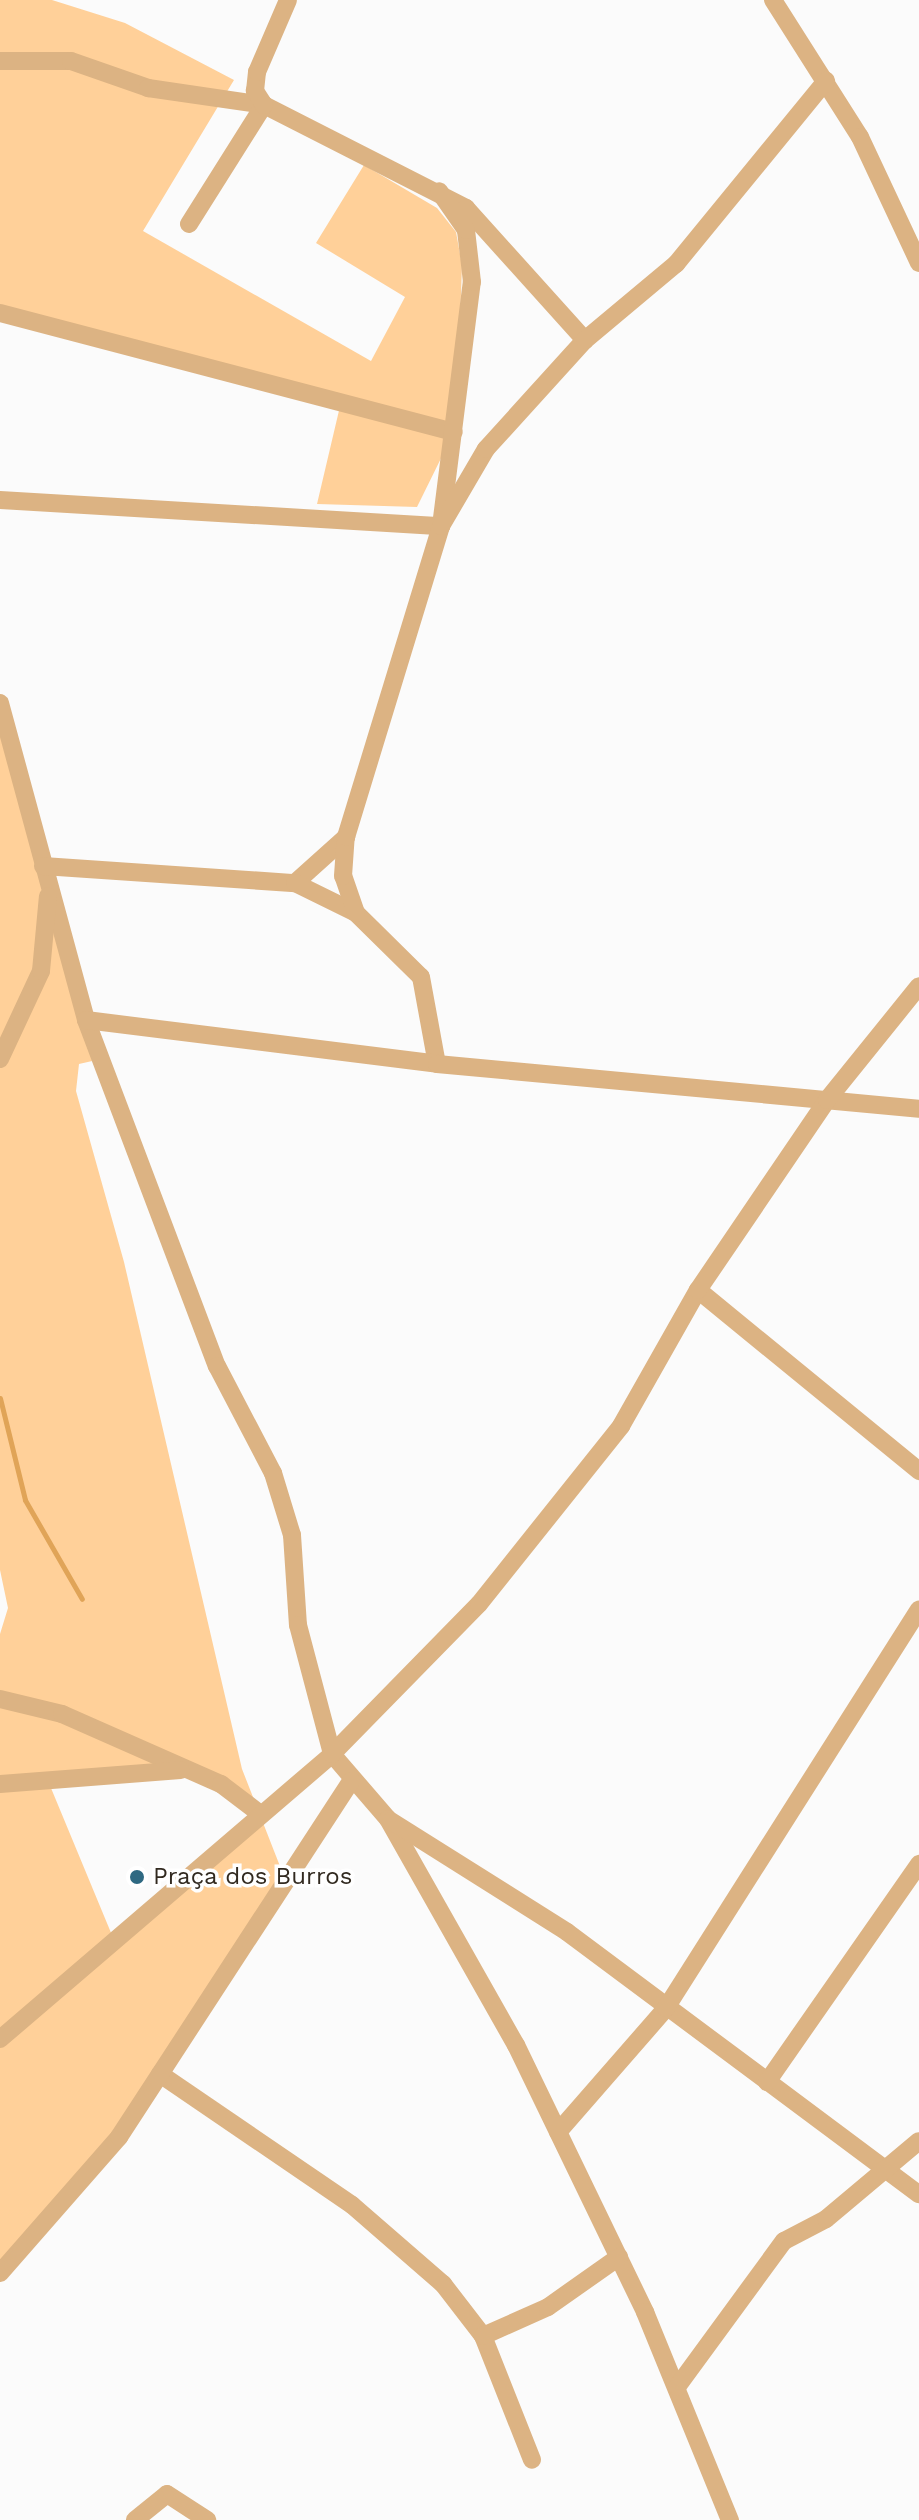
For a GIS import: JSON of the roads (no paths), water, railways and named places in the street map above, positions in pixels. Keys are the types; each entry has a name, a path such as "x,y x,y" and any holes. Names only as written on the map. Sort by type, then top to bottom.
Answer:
{"street":[{"path":"264,105 255,91 257,72 288,0"},
{"path":"773,0 826,81 919,263"},
{"path":"0,61 71,61 148,88 264,105 439,191 484,224 585,340"},
{"path":"441,526 486,449 585,340 676,264 826,81"},
{"path":"189,224 264,105"},
{"path":"356,913 343,876 346,837 441,526 472,282 466,230 439,191"},
{"path":"0,313 454,432"},
{"path":"0,500 441,526"},
{"path":"0,703 86,1020 217,1366 273,1473 292,1535 298,1625 332,1754 351,1781 388,1819 567,1932 919,2194"},
{"path":"295,883 346,837"},
{"path":"43,866 295,883 356,913 421,977 437,1064"},
{"path":"0,1059 41,971 49,886"},
{"path":"0,2039 259,1813 332,1754 479,1604 612,1438 698,1290 827,1100 919,986"},
{"path":"86,1020 437,1064 919,1109"},
{"path":"698,1290 919,1471"},
{"path":"558,2132 666,2008 919,1609"},
{"path":"0,1699 62,1714 221,1784 259,1813"},
{"path":"0,1784 186,1770"},
{"path":"0,2273 119,2137 351,1781"},
{"path":"388,1819 558,2132 619,2257 677,2387 730,2520"},
{"path":"767,2082 918,1869"},
{"path":"160,2074 352,2205 443,2284 483,2336 532,2460"},
{"path":"677,2387 784,2241 826,2219 919,2141"},
{"path":"483,2336 548,2307 619,2257"},
{"path":"135,2520 167,2494 207,2520"}],"waterway":[{"path":"0,1398 25,1500 82,1599"}],"place":[{"name":"Praça dos Burros","path":"137,1877"}]}
